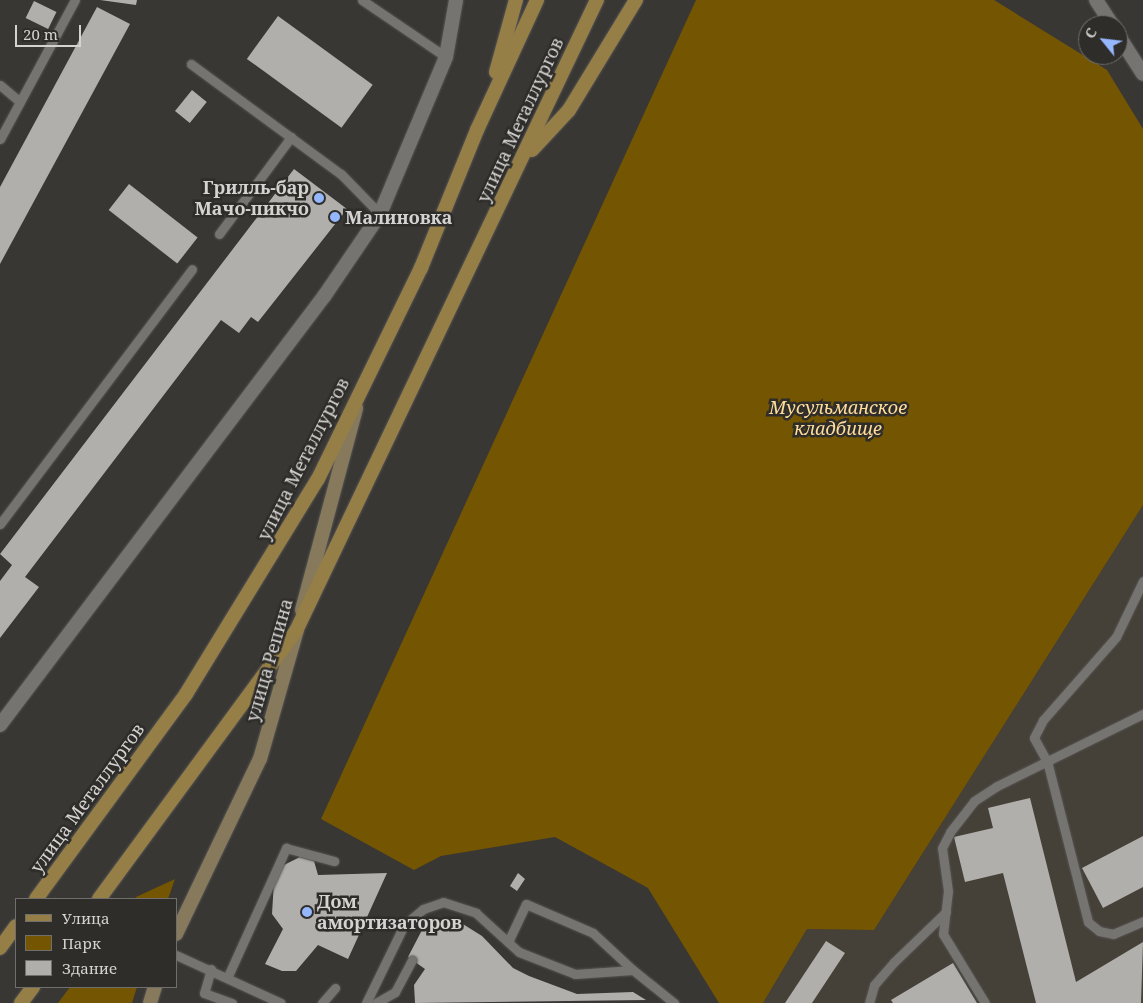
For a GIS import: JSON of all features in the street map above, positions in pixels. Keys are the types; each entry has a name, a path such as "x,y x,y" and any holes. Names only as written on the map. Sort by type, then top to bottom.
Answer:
{"main road":[{"path":"477,130 516,0"},
{"name":"улица Металлургов","path":"37,898 186,694 264,573 318,479 421,268 477,130 537,0"},
{"name":"улица Металлургов","path":"100,898 296,631 523,159 597,0"},
{"path":"523,159 569,110 636,0"},
{"name":"улица Репина","path":"178,930 260,759 363,384"},
{"path":"0,948 15,927"},
{"path":"21,1003 32,988"},
{"path":"150,1003 155,988"}],"street":[{"path":"0,725 325,295 380,214 446,57 456,0"},
{"path":"1096,0 1106,15"},
{"path":"1128,51 1143,74"}],"lane":[{"path":"0,139 75,0"},
{"path":"362,0 446,57"},
{"path":"1087,0 1096,0"},
{"path":"191,64 341,174 380,214"},
{"path":"0,85 20,102"},
{"path":"218,234 291,137"},
{"path":"0,524 192,269"},
{"path":"1143,581 1116,636 1036,730 1036,744 1047,761 1088,922 1099,932 1113,934 1143,921"},
{"path":"985,1003 943,934 948,891 942,848 961,815 997,786 1143,714"},
{"path":"228,976 286,848 334,861"},
{"path":"366,1003 404,925 423,910 443,902 461,905 518,952 575,974 633,970"},
{"path":"508,942 526,904 593,933 633,970 674,1003"},
{"path":"869,1003 874,985 894,962 946,912"},
{"path":"178,956 211,968 281,1003"},
{"path":"376,1003 395,992 412,960"},
{"path":"211,968 204,993 217,1000 232,1003"},
{"path":"322,1003 335,988"}],"shaded area":[{"path":"1143,505 1143,1003 763,1003 807,929 874,930"}],"green space":[{"name":"Мусульманское кладбище","path":"696,0 994,0 1078,52 1078,65 1099,65 1107,70 1143,129 1143,505 874,930 807,929 763,1003 719,1003 648,888 555,837 441,856 414,870 321,819"},
{"path":"175,879 168,898 136,897"},
{"path":"69,988 137,988 132,1003 58,1003"}],"building":[{"path":"100,0 137,0 136,5"},
{"path":"34,1 56,12 48,29 26,18"},
{"path":"97,7 130,24 0,264 0,187"},
{"path":"278,16 373,85 342,128 247,59"},
{"path":"192,90 207,102 190,123 175,111"},
{"path":"294,169 347,209 258,322 251,317 239,333 221,320 25,577 39,587 0,638 0,581 12,565 0,554"},
{"path":"129,184 198,238 177,264 109,210"},
{"path":"1030,798 1076,982 1143,942 1141,1003 1036,1003 1003,873 965,882 954,837 993,828 988,808"},
{"path":"1143,836 1143,887 1103,908 1082,868"},
{"path":"300,857 314,861 318,875 387,873 348,959 318,945 296,971 282,971 265,964 283,929 272,914 274,881 284,865"},
{"path":"518,873 525,879 517,891 510,886"},
{"path":"445,919 458,921 482,936 513,968 529,976 577,994 633,992 646,1000 415,1003 414,985 425,969 408,957 422,930"},
{"path":"826,941 845,953 812,1003 785,1003"},
{"path":"953,963 977,1003 893,1003 891,1000"}],"place":[{"name":"Грилль-бар Мачо-пикчо","path":"319,198"},
{"name":"Малиновка","path":"335,217"},
{"name":"Дом амортизаторов","path":"307,912"}]}
